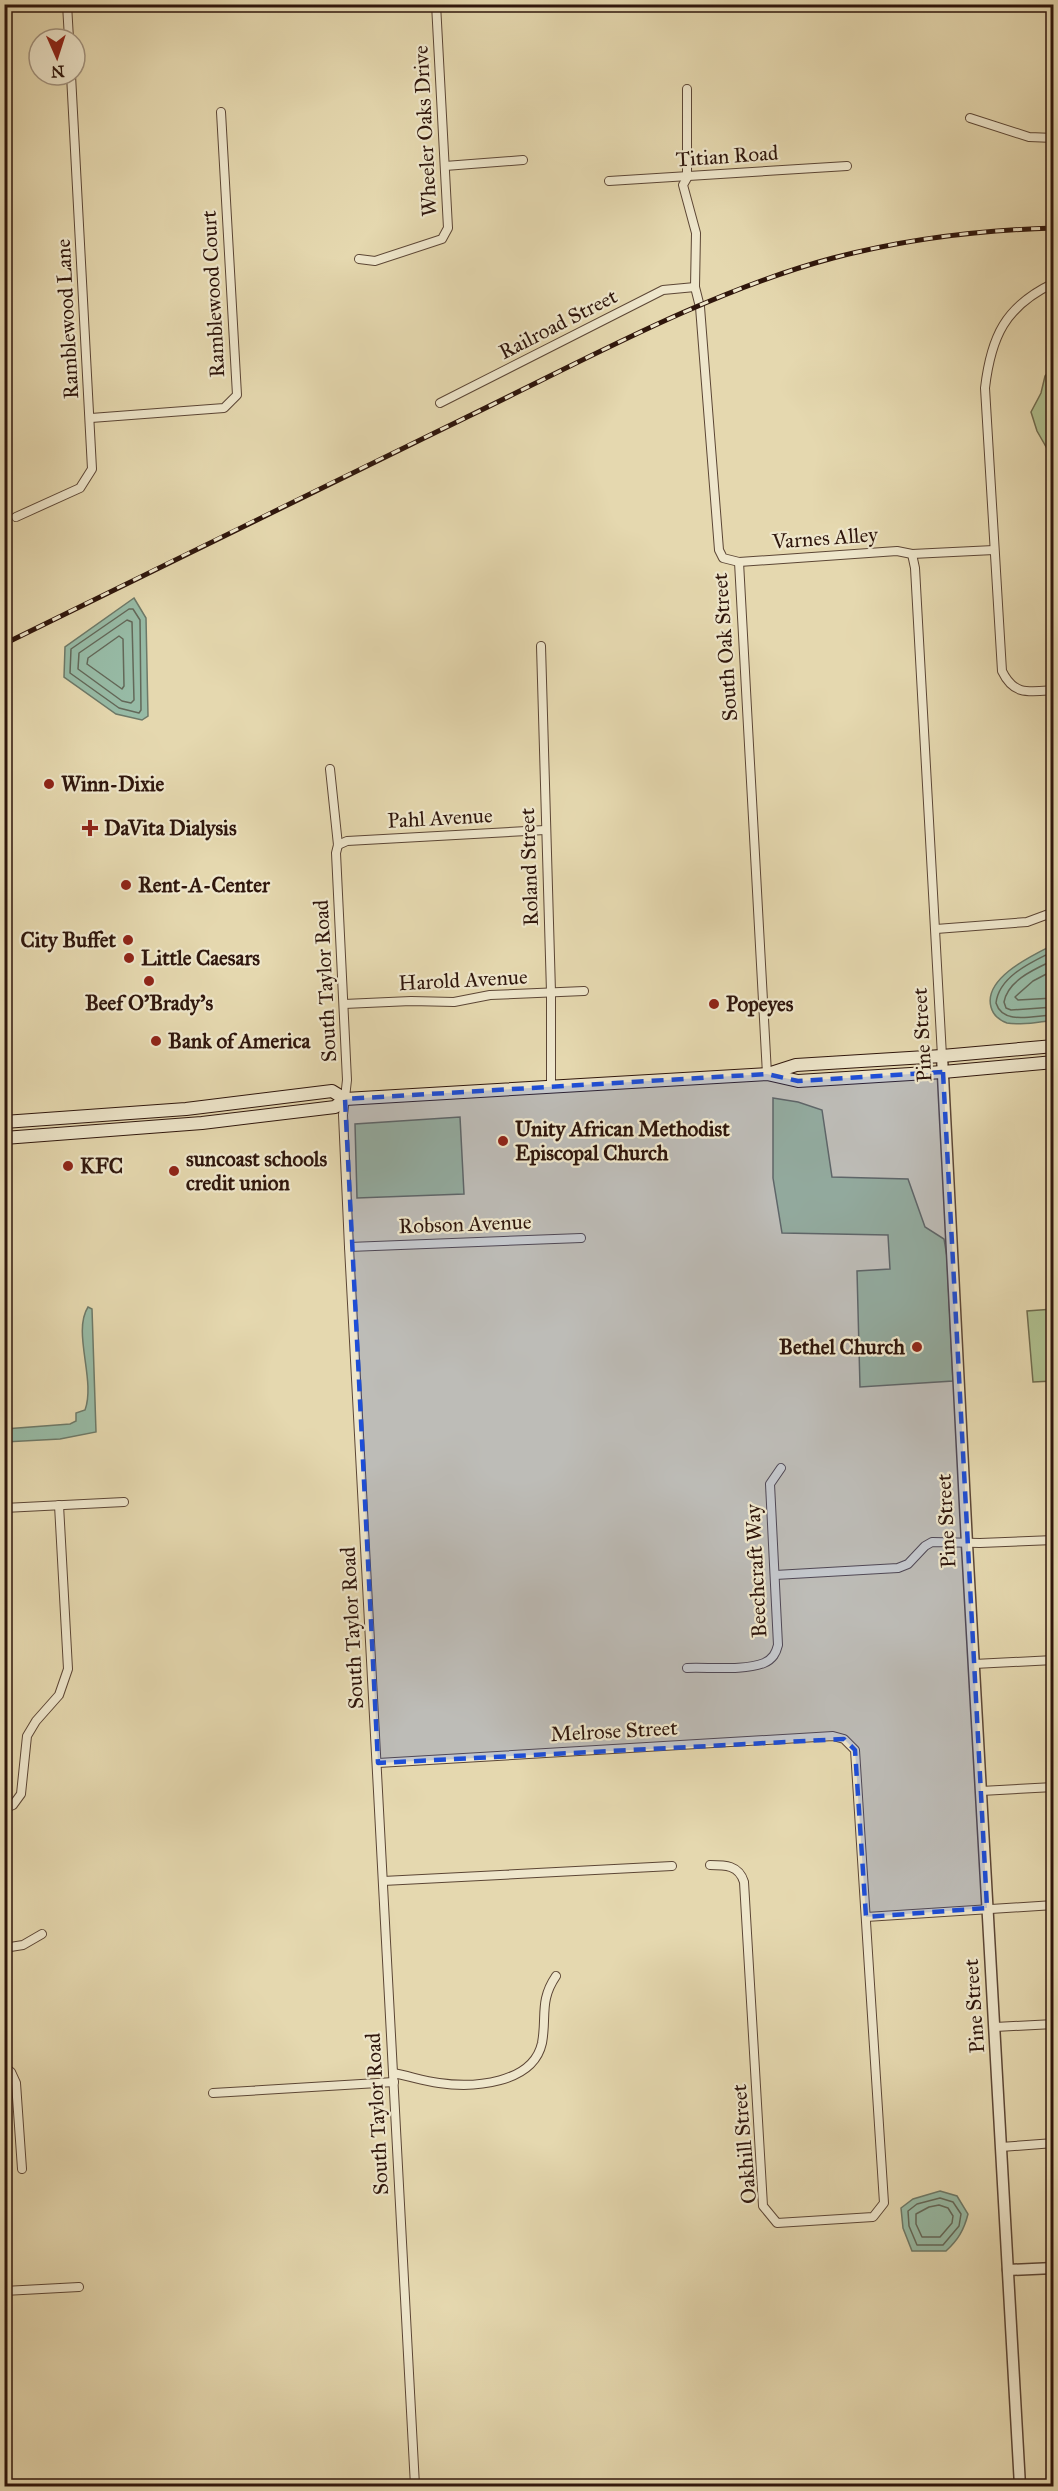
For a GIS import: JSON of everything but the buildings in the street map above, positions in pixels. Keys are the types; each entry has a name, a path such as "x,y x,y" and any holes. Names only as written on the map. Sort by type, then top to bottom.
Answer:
{"main road":[{"path":"4,1122 186,1109 332,1091 345,1099 767,1074 796,1065 1053,1046"},
{"path":"767,1074 798,1081 1053,1062"},
{"path":"4,1138 202,1123 335,1107 345,1099"}],"street":[{"path":"67,4 68,27"},
{"name":"Wheeler Oaks Drive","path":"359,259 375,261 442,239 448,228 436,4"},
{"name":"Ramblewood Lane","path":"16,517 80,488 92,469 72,87"},
{"name":"South Oak Street","path":"687,88 687,178 683,185 696,233 695,288 700,307 719,550 723,558 739,562 767,1074"},
{"name":"Ramblewood Court","path":"91,418 224,408 237,395 221,112"},
{"path":"970,118 1029,136 1053,138"},
{"path":"445,166 523,160"},
{"name":"Titian Road","path":"609,181 687,178 847,166"},
{"path":"1053,283 1035,291 1014,310 998,332 988,364 985,388 1002,671 1007,682 1017,689 1028,692 1053,690"},
{"name":"Railroad Street","path":"441,404 663,290 695,288"},
{"name":"Varnes Alley","path":"739,562 897,551 912,554 994,550"},
{"name":"Pine Street","path":"912,554 915,568 936,929 967,1544 1020,2487"},
{"name":"Roland Street","path":"541,646 551,992 551,1087"},
{"name":"South Taylor Road","path":"330,769 338,845 336,853 347,1080 343,1115 349,1247 415,2487"},
{"name":"Pahl Avenue","path":"338,845 346,841 545,830"},
{"path":"936,929 1027,922 1053,912"},
{"name":"Harold Avenue","path":"344,1004 464,1002 490,995 585,991"},
{"name":"Robson Avenue","path":"349,1247 581,1238"},
{"name":"Beechcraft Way","path":"687,1668 749,1666 765,1663 775,1655 778,1645 770,1484 781,1468"},
{"path":"4,1508 124,1502"},
{"path":"4,1809 13,1805 21,1794 27,1737 36,1721 59,1695 69,1669 59,1505"},
{"path":"775,1575 898,1569 909,1564 925,1546 932,1542 967,1544 1053,1540"},
{"path":"974,1664 1053,1660"},
{"name":"Melrose Street","path":"378,1763 833,1736 850,1743"},
{"name":"Oakhill Street","path":"710,1865 728,1865 737,1869 744,1882 763,2206 777,2223 873,2217 884,2203 855,1750 850,1743"},
{"path":"981,1791 1053,1787"},
{"path":"383,1881 672,1866"},
{"path":"866,1917 1053,1905"},
{"path":"4,1948 23,1944 42,1934"},
{"path":"213,2093 394,2077 459,2085 505,2079 522,2071 536,2058 541,2046 545,1998 556,1976"},
{"path":"995,2027 1053,2024"},
{"path":"4,2067 11,2072 16,2084 22,2169"},
{"path":"1001,2146 1053,2143"},
{"path":"1008,2270 1053,2268"},
{"path":"4,2291 79,2287"}],"highlighted area":[{"path":"943,1072 987,1908 866,1917 855,1750 844,1739 378,1763 345,1099 767,1074 798,1081"}],"shaded area":[{"path":"1053,366 1053,459 1037,431 1031,412 1041,393 1045,376"},
{"path":"773,1098 798,1102 822,1110 832,1177 908,1179 925,1227 944,1239 947,1257 953,1381 860,1387 857,1271 890,1269 888,1235 782,1233 773,1178"},
{"path":"460,1117 464,1194 357,1198 355,1124"},
{"path":"1053,1309 1053,1381 1033,1382 1027,1311"}],"water":[{"path":"134,598 146,618 148,716 142,720 116,714 64,677 65,647"},
{"path":"1053,945 1053,1021 1012,1024 999,1019 991,1007 994,986 1022,961"},
{"path":"88,1307 92,1309 96,1432 60,1439 5,1442 5,1429 70,1424 76,1421 76,1413 85,1410 88,1385 82,1329"},
{"path":"940,2191 957,2196 968,2214 962,2230 946,2251 912,2251 903,2228 901,2208 913,2199"}],"railway":[{"path":"4,644 601,351 740,289 833,258 888,246 970,233 1054,228"}],"place":[{"name":"Winn-Dixie","path":"49,784"},
{"name":"DaVita Dialysis","path":"90,828"},
{"name":"Rent-A-Center","path":"126,885"},
{"name":"City Buffet","path":"128,940"},
{"name":"Little Caesars","path":"129,958"},
{"name":"Beef O'Brady's","path":"149,981"},
{"name":"Popeyes","path":"714,1004"},
{"name":"Bank of America","path":"156,1041"},
{"name":"Unity African Methodist Episcopal Church","path":"503,1141"},
{"name":"KFC","path":"68,1166"},
{"name":"suncoast schools credit union","path":"174,1171"},
{"name":"Bethel Church","path":"917,1347"}]}
